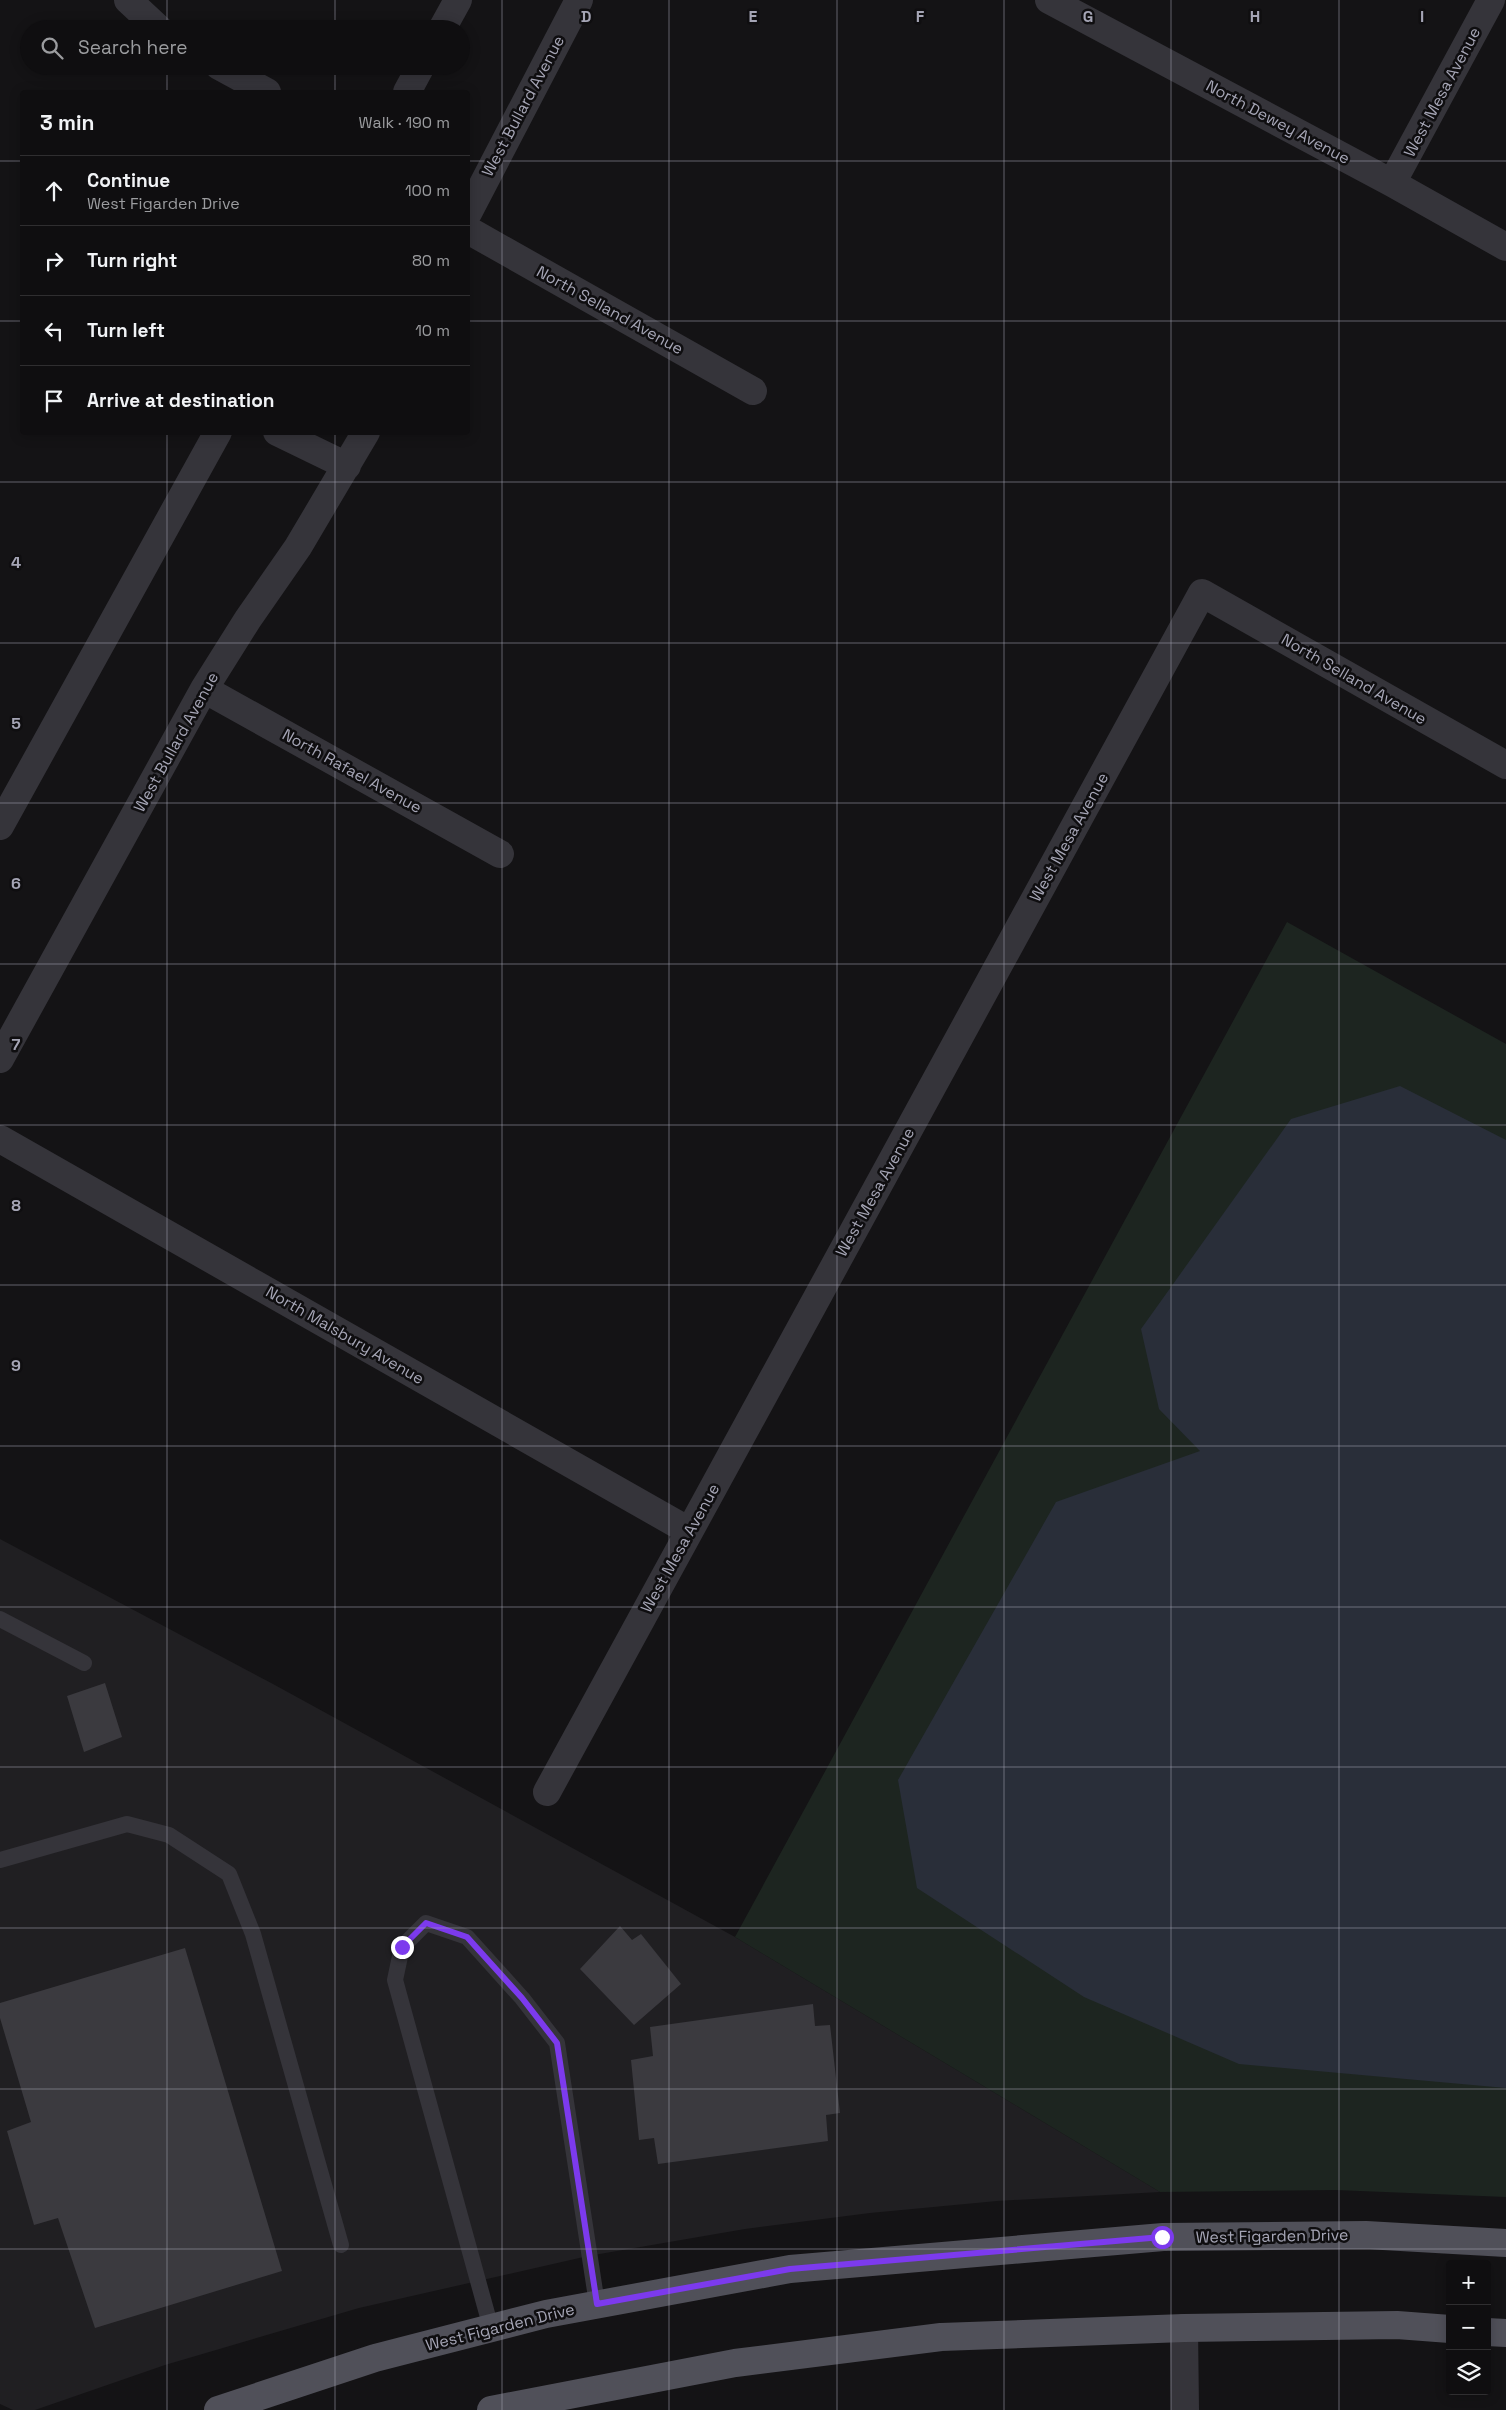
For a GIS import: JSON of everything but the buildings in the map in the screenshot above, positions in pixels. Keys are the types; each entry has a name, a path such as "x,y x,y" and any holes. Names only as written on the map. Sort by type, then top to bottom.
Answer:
{"main road":[{"name":"West Figarden Drive","path":"218,2410 375,2358 546,2314 790,2269 1162,2237 1366,2235 1506,2243"},
{"path":"491,2410 735,2363 931,2338 1184,2328 1397,2325 1446,2329"},
{"path":"1491,2332 1506,2333"}],"street":[{"path":"128,0 149,20"},
{"path":"447,20 458,0"},
{"name":"West Bullard Avenue","path":"470,209 579,0"},
{"name":"North Dewey Avenue","path":"1049,0 1392,183 1506,247"},
{"name":"West Mesa Avenue","path":"1392,183 1491,0"},
{"path":"236,75 263,90"},
{"path":"408,90 416,75"},
{"name":"North Selland Avenue","path":"470,231 753,391"},
{"path":"0,826 216,435"},
{"path":"283,435 347,466"},
{"name":"West Bullard Avenue","path":"0,1059 204,689 248,619 298,547 364,435"},
{"name":"West Mesa Avenue","path":"547,1792 1202,593"},
{"name":"North Selland Avenue","path":"1202,593 1506,765"},
{"name":"North Rafael Avenue","path":"204,689 500,854"},
{"name":"North Malsbury Avenue","path":"0,1139 689,1531"},
{"path":"1184,2328 1185,2410"}],"lane":[{"path":"0,1619 84,1662"},
{"path":"0,1860 127,1824 169,1835 229,1874 252,1934 341,2245"},
{"path":"491,2328 395,1980 402,1947 426,1923 467,1937 522,1998 557,2043 597,2304"}],"shaded area":[{"path":"1287,922 1506,1044 1506,2197 1336,2190 1160,2192 735,1937"},
{"path":"1400,1086 1506,1140 1506,2088 1239,2064 1084,1997 917,1888 898,1780 1056,1502 1200,1451 1159,1409 1141,1329 1291,1119"},
{"path":"0,1539 273,1684 735,1937 1160,2192 997,2201 870,2213 745,2229 588,2256 359,2308 165,2365 35,2410 13,2410 0,2404"}],"route":[{"path":"402,1947 426,1923 467,1937 522,1998 557,2043 597,2304 790,2269 1162,2237"}]}
